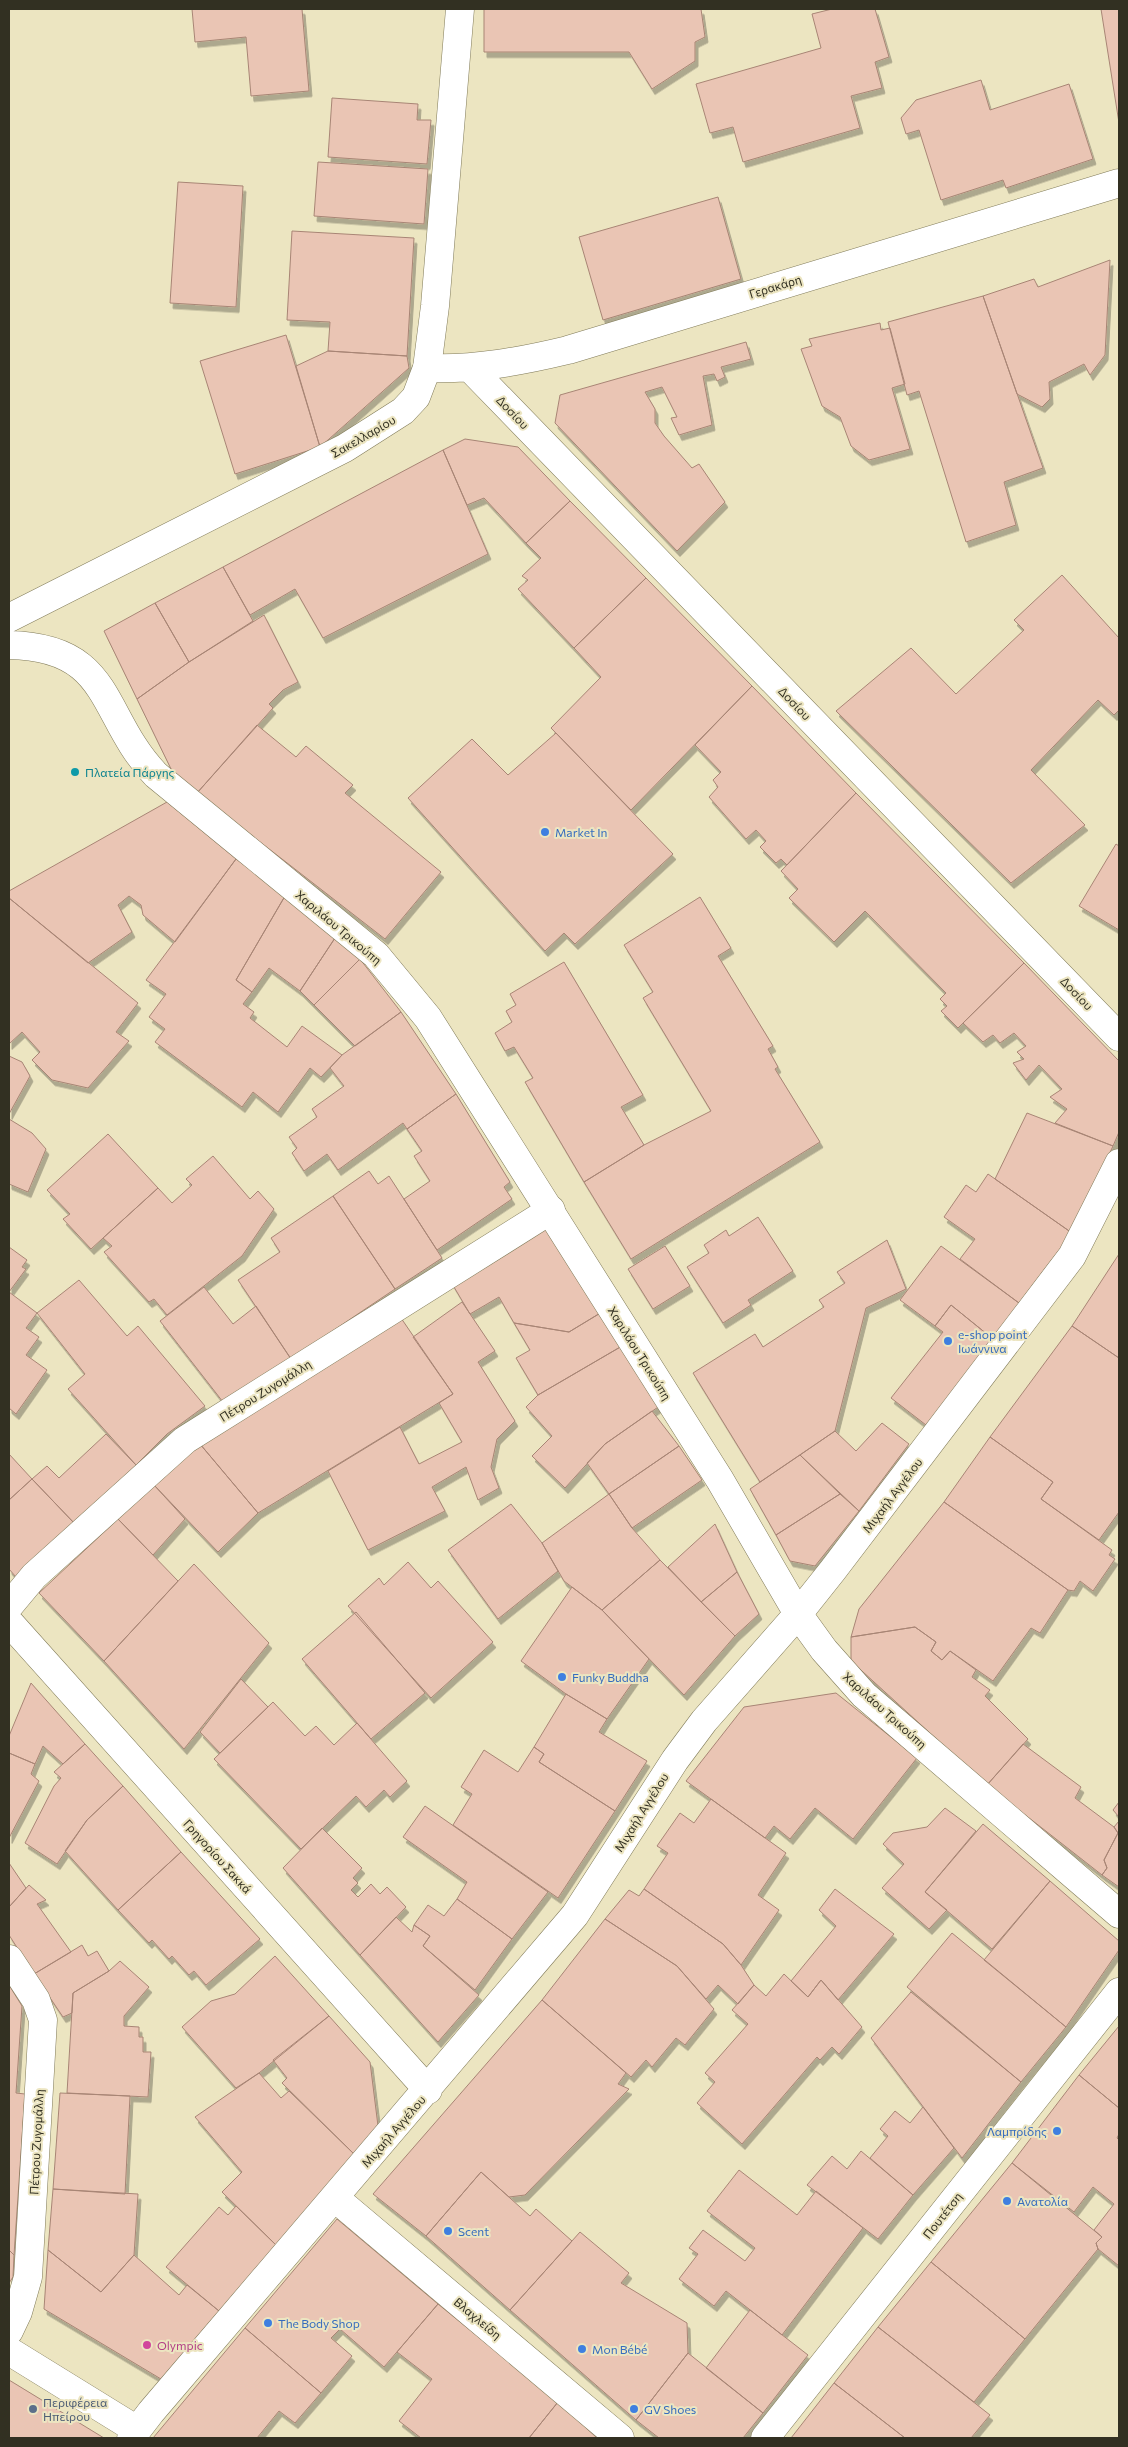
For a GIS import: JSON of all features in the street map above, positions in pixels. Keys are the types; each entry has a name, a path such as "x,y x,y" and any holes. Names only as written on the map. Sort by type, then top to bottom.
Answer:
{"street":[{"name":"Σακελλαρίου","path":"9,618 345,448 385,425 403,411 416,397 427,368 435,306 460,9"},
{"name":"Γερακάρη","path":"427,368 470,368 541,357 568,350 1119,183"},
{"name":"Δοσίου","path":"470,368 1119,1037"},
{"name":"Χαριλάου Τρικούπη","path":"9,644 47,648 74,660 86,671 103,692 141,758 169,787 376,955 428,1018 720,1480 798,1614 824,1650 864,1695 1119,1914"},
{"name":"Μιχαήλ Αγγέλου","path":"134,2434 575,1915 675,1760 732,1688 798,1614 901,1483 1072,1256 1119,1163"},
{"name":"Πέτρου Ζυγομάλλη","path":"9,1606 42,1570 185,1440 551,1210"},
{"name":"Γρηγορίου Σακκά","path":"9,1622 428,2090"},
{"name":"Πέτρου Ζυγομάλλη","path":"9,1959 36,2000 43,2020 28,2277 18,2312 9,2331"},
{"name":"Πουτέτση","path":"765,2438 1119,1992"},
{"name":"Βλαχλείδη","path":"335,2198 620,2438"},
{"path":"9,2352 134,2434"}],"building":[{"path":"192,9 302,9 309,91 251,96 246,37 195,42"},
{"path":"484,9 701,9 705,37 695,42 695,61 652,89 629,52 484,52"},
{"path":"832,9 875,9 889,57 875,62 882,88 851,96 860,128 743,162 733,127 710,133 696,84 821,48 812,14"},
{"path":"1101,9 1119,9 1119,123"},
{"path":"981,80 990,110 1069,84 1093,159 1006,188 1003,180 941,200 919,130 906,134 901,118 916,100"},
{"path":"332,98 418,104 417,120 431,120 427,164 328,157"},
{"path":"318,162 428,169 424,224 314,216"},
{"path":"178,182 243,186 236,307 170,303"},
{"path":"718,197 741,279 603,320 579,237"},
{"path":"292,231 414,238 407,356 328,351 330,322 287,320"},
{"path":"1110,260 1105,355 1090,375 1084,364 1049,382 1050,399 1042,407 1017,394 983,296 1034,279 1038,287"},
{"path":"983,296 1043,468 1004,482 1016,525 966,542 919,391 907,395 888,322"},
{"path":"880,323 881,330 890,328 905,384 892,388 910,449 869,460 851,446 840,417 822,406 801,349 812,346 809,339"},
{"path":"286,335 320,447 235,474 200,361"},
{"path":"746,342 751,359 721,367 725,377 717,381 714,374 703,376 712,425 679,435 671,418 677,417 662,387 645,392 655,409 655,423 664,436 692,468 699,464 725,502 677,551 555,423 560,395"},
{"path":"328,351 407,356 409,368 320,447 296,366"},
{"path":"465,439 518,447 570,501 526,543 484,498 467,505 443,450"},
{"path":"443,450 488,554 323,638 295,589 250,615 223,567"},
{"path":"570,501 646,578 574,648 518,589 528,580 522,576 541,558 526,543"},
{"path":"223,567 253,621 189,662 155,603"},
{"path":"1062,575 1119,638 1119,710 1114,715 1098,700 1031,770 1085,825 1011,883 836,711 911,648 956,694 1024,630 1014,620"},
{"path":"646,578 752,686 631,810 551,728 601,677 574,648"},
{"path":"155,603 189,662 137,699 104,631"},
{"path":"264,615 298,682 283,690 269,704 273,708 197,793 172,771 137,699 189,662"},
{"path":"752,686 856,793 787,865 781,859 776,863 760,847 766,841 756,830 746,839 709,797 718,787 713,780 721,772 695,745"},
{"path":"257,725 296,757 306,746 353,785 345,793 441,872 385,939 197,793"},
{"name":"Market In","path":"556,733 673,854 575,944 564,933 545,951 408,798 472,739 508,775"},
{"path":"856,793 1024,963 958,1028 941,1011 947,1006 940,999 946,993 865,911 834,942 789,898 798,889 781,871"},
{"path":"167,802 236,859 175,942 143,915 141,905 129,896 118,905 132,932 88,963 9,898 9,891"},
{"path":"1116,844 1119,846 1119,930 1079,906"},
{"path":"236,859 285,896 236,980 252,992 243,1004 254,1012 250,1018 287,1047 302,1026 342,1055 321,1077 310,1068 278,1112 253,1092 242,1107 155,1042 165,1029 149,1017 166,994 146,980"},
{"path":"285,896 335,938 300,991 269,968 252,992 236,980"},
{"path":"700,897 731,948 718,956 773,1046 768,1049 778,1067 775,1069 820,1142 631,1259 584,1182 644,1145 711,1111 643,998 653,992 624,945"},
{"path":"9,898 138,1003 116,1032 129,1041 88,1088 52,1080 32,1060 40,1052 22,1032 9,1044"},
{"path":"335,938 360,959 314,1005 300,991"},
{"path":"360,959 401,1012 355,1046 314,1005"},
{"path":"564,962 643,1095 621,1107 644,1145 584,1182 525,1082 533,1078 514,1047 505,1051 495,1033 512,1022 506,1011 516,1005 510,994"},
{"path":"1024,963 1119,1061 1119,1132 1113,1146 1055,1123 1067,1109 1050,1097 1062,1089 1039,1065 1026,1080 1013,1063 1024,1059 1017,1052 1026,1046 1014,1033 1000,1043 993,1035 983,1042 963,1023"},
{"path":"401,1012 456,1094 407,1129 403,1123 338,1170 327,1154 304,1171 292,1153 297,1148 289,1137 317,1117 312,1109 344,1086 330,1068 342,1055"},
{"path":"9,1056 22,1062 30,1076 9,1114"},
{"path":"456,1094 510,1182 504,1187 512,1199 437,1250 404,1199 430,1181 414,1156 422,1151 407,1129"},
{"path":"1027,1113 1113,1146 1072,1233 995,1179"},
{"path":"9,1119 32,1133 46,1149 28,1192 9,1184"},
{"path":"108,1134 158,1188 91,1249 63,1219 70,1214 47,1190"},
{"path":"213,1156 250,1199 258,1191 274,1209 242,1256 167,1315 154,1299 149,1302 104,1252 112,1246 103,1238 158,1188 172,1203 192,1185 186,1179"},
{"path":"369,1171 378,1184 389,1176 442,1258 395,1289 333,1196"},
{"path":"988,1174 1072,1233 1019,1303 960,1259 975,1239 944,1217 966,1185 976,1192"},
{"path":"333,1196 395,1289 291,1359 238,1280 280,1252 271,1238"},
{"path":"758,1217 793,1271 748,1300 751,1305 723,1323 687,1267 709,1253 704,1245 726,1230 729,1236"},
{"path":"549,1223 602,1312 569,1332 514,1323 499,1297 470,1314 451,1282"},
{"path":"887,1240 906,1289 866,1308 835,1431 760,1482 693,1373 755,1334 763,1347 824,1307 819,1300 845,1283 837,1272"},
{"path":"665,1246 690,1286 653,1309 628,1269"},
{"path":"941,1246 1019,1303 993,1339 951,1305 935,1326 900,1300"},
{"path":"9,1247 27,1260 22,1267 26,1269 9,1292"},
{"path":"1119,1254 1119,1358 1072,1326"},
{"path":"79,1280 127,1336 138,1326 205,1406 167,1434 136,1465 68,1389 85,1374 37,1313"},
{"path":"204,1287 233,1324 256,1306 291,1359 223,1402 160,1321"},
{"path":"9,1292 37,1313 26,1328 39,1337 26,1355 47,1370 16,1414 9,1408"},
{"path":"462,1302 495,1351 478,1362 515,1421 497,1439 491,1467 499,1488 478,1500 466,1467 432,1487 445,1511 368,1550 328,1471 400,1427 419,1464 462,1442 439,1403 453,1394 413,1337"},
{"path":"951,1305 993,1339 926,1425 891,1398 943,1332 935,1326"},
{"path":"602,1312 622,1346 538,1395 516,1358 530,1350 514,1323 569,1332"},
{"path":"401,1318 453,1394 258,1513 200,1444"},
{"path":"1072,1326 1119,1358 1119,1512 1099,1540 1041,1499 1053,1482 990,1437"},
{"path":"622,1346 661,1405 605,1444 565,1488 532,1456 552,1436 526,1407 538,1395"},
{"path":"652,1411 679,1446 609,1494 587,1463 605,1444"},
{"path":"882,1423 909,1444 859,1511 800,1455 835,1431 856,1451"},
{"path":"106,1434 136,1465 75,1524 32,1479 47,1466 59,1478"},
{"path":"990,1437 1053,1482 1041,1499 1112,1550 1109,1555 1115,1559 1093,1591 1080,1581 1074,1591 1068,1590 944,1502"},
{"path":"200,1444 258,1513 218,1552 154,1485"},
{"path":"679,1446 702,1480 632,1528 609,1494"},
{"path":"9,1454 32,1479 9,1500"},
{"path":"800,1455 840,1494 776,1535 750,1489"},
{"path":"32,1479 75,1524 16,1577 9,1569 9,1500"},
{"path":"154,1485 185,1519 153,1555 118,1519"},
{"path":"609,1494 632,1528 660,1560 602,1610 564,1581 542,1543"},
{"path":"840,1494 859,1511 815,1566 790,1561 776,1535"},
{"path":"944,1502 1068,1590 1040,1633 1031,1628 993,1681 950,1651 942,1660 931,1651 936,1642 915,1627 851,1637 859,1609"},
{"path":"511,1504 542,1543 558,1571 498,1619 448,1550"},
{"path":"118,1519 178,1581 104,1661 39,1593"},
{"path":"715,1524 737,1572 701,1602 668,1567"},
{"path":"660,1560 735,1636 684,1695 602,1610"},
{"path":"408,1562 431,1588 438,1581 493,1642 431,1698 348,1606 379,1578 384,1585"},
{"path":"194,1564 269,1643 184,1749 104,1661"},
{"path":"737,1572 759,1614 735,1636 701,1602"},
{"path":"572,1587 602,1610 649,1659 607,1719 566,1694 521,1661"},
{"path":"356,1612 425,1693 371,1739 302,1659"},
{"path":"915,1627 936,1642 931,1651 942,1660 950,1651 976,1670 972,1677 990,1690 985,1696 1028,1739 987,1785 851,1661 851,1637"},
{"path":"241,1679 268,1707 220,1753 200,1732"},
{"path":"31,1683 85,1744 63,1764 43,1746 35,1764 9,1753 9,1736"},
{"path":"836,1693 917,1758 853,1839 815,1808 790,1839 774,1826 765,1838 686,1781 744,1707"},
{"path":"566,1694 607,1719 599,1732 647,1761 615,1811 539,1762 544,1754 534,1747"},
{"path":"273,1702 305,1736 316,1726 334,1745 357,1723 407,1781 390,1797 384,1790 366,1807 356,1796 301,1849 214,1759"},
{"path":"85,1744 123,1786 87,1820 57,1864 25,1843 54,1786 61,1778 54,1772"},
{"path":"1023,1744 1081,1787 1075,1798 1114,1827 1118,1833 1104,1860 1107,1868 1102,1875 987,1785"},
{"path":"534,1747 544,1754 539,1762 615,1811 558,1898 453,1825 472,1794 461,1787 484,1750 518,1772"},
{"path":"9,1753 35,1764 31,1774 39,1781 9,1838"},
{"path":"123,1786 181,1852 118,1910 65,1851 87,1820"},
{"path":"711,1799 786,1853 758,1895 779,1910 741,1965 723,1944 644,1889 668,1853 657,1846 680,1813 694,1823"},
{"path":"1119,1802 1119,1817 1113,1810"},
{"path":"425,1806 548,1892 512,1939 457,1899 467,1882 403,1837"},
{"path":"945,1808 976,1831 925,1892 947,1910 929,1929 882,1888 904,1864 883,1844 893,1833 927,1827"},
{"path":"1119,1821 1119,1887 1102,1875 1107,1868 1104,1860 1118,1833 1114,1827"},
{"path":"983,1824 1050,1881 992,1949 925,1892"},
{"path":"322,1828 362,1868 353,1878 358,1883 351,1890 358,1897 371,1884 380,1894 387,1887 406,1907 360,1955 283,1868"},
{"path":"181,1852 260,1939 206,1985 194,1971 189,1975 172,1956 169,1959 152,1940 149,1943 118,1910"},
{"path":"9,1863 26,1888 9,1907"},
{"path":"1050,1881 1119,1941 1119,1950 1066,2027 984,1960"},
{"path":"29,1885 46,1900 37,1904 71,1952 34,1974 9,1935 9,1907"},
{"path":"644,1889 723,1944 741,1965 754,1985 738,2004 718,1985 706,1999 677,1966 605,1919 629,1890 639,1896"},
{"path":"835,1889 894,1934 838,2000 821,1980 808,1997 791,1981 836,1926 819,1910"},
{"path":"457,1899 512,1939 475,1990 423,1946 430,1936 414,1925 428,1905 444,1916"},
{"path":"396,1917 412,1932 414,1925 430,1936 423,1946 479,1995 438,2042 360,1955"},
{"path":"605,1919 677,1966 714,2009 685,2045 676,2038 652,2067 646,2060 631,2077 542,2000"},
{"path":"952,1933 1066,2027 1021,2082 907,1987"},
{"path":"82,1945 88,1956 97,1951 109,1971 73,1993 72,2013 63,2017 34,1974"},
{"path":"275,1956 329,2016 259,2073 236,2088 182,2027 211,2001 235,1994"},
{"path":"120,1961 149,1987 124,2016 124,2026 139,2027 139,2037 143,2037 143,2052 151,2052 148,2097 67,2093 73,1993 109,1971"},
{"path":"784,1974 808,1997 821,1980 862,2027 839,2054 832,2047 820,2060 817,2057 742,2144 697,2103 715,2082 705,2073 748,2024 732,2010 754,1985 766,1996"},
{"path":"9,1985 22,2006 16,2093 25,2094 14,2255 9,2250"},
{"path":"911,1992 1021,2082 962,2158 871,2038"},
{"path":"542,2000 626,2073 618,2084 629,2089 525,2195 509,2197 481,2172 426,2236 373,2194"},
{"path":"329,2016 370,2062 378,2126 354,2154 282,2083 287,2078 273,2060"},
{"path":"1119,2026 1119,2108 1079,2075"},
{"path":"259,2073 281,2098 289,2091 354,2154 276,2245 222,2192 242,2172 195,2117"},
{"path":"1079,2075 1119,2108 1119,2134 1117,2138 1119,2140 1119,2266 1098,2249 1096,2243 1102,2237 1094,2230 1114,2204 1093,2187 1074,2212 1012,2163"},
{"path":"60,2093 130,2096 125,2194 53,2189"},
{"path":"923,2107 954,2148 913,2195 870,2158 888,2136 880,2129 895,2111 910,2123"},
{"path":"861,2151 913,2195 878,2239 807,2185 832,2156 847,2169"},
{"path":"1012,2163 1102,2237 1096,2243 1098,2249 1025,2339 931,2262"},
{"path":"739,2170 797,2215 816,2191 863,2228 782,2335 726,2291 714,2306 679,2279 698,2254 689,2248 703,2230 745,2261 755,2248 707,2211"},
{"path":"481,2172 530,2216 536,2209 572,2241 510,2310 426,2236"},
{"path":"53,2189 138,2194 134,2255 101,2292 48,2250"},
{"path":"236,2206 276,2245 219,2311 166,2267 219,2207 228,2215"},
{"path":"337,2219 438,2304 384,2367 340,2329 331,2338 352,2356 321,2393 245,2328"},
{"path":"580,2232 629,2273 621,2283 687,2323 688,2353 636,2420 510,2310"},
{"path":"9,2250 14,2255 13,2277 9,2283"},
{"name":"Olympic","path":"48,2250 101,2292 134,2255 179,2295 187,2285 219,2311 161,2379 44,2309"},
{"path":"931,2262 1025,2339 974,2402 878,2327"},
{"path":"438,2304 558,2402 529,2438 421,2438 399,2421 432,2379 397,2352"},
{"path":"750,2310 808,2355 763,2413 706,2368"},
{"path":"878,2327 990,2415 971,2438 905,2438 834,2383"},
{"path":"245,2328 321,2393 295,2423 279,2411 257,2438 153,2438"},
{"path":"688,2353 763,2413 743,2438 659,2438 636,2420"},
{"name":"Περιφέρεια Ηπείρου","path":"9,2380 104,2438 9,2438"},
{"path":"834,2383 905,2438 791,2438"},
{"path":"558,2402 597,2438 529,2438"}],"place":[{"name":"Πλατεία Πάργης","path":"75,772"},
{"name":"Market In","path":"545,832"},
{"name":"e-shop point Ιωάννινα","path":"948,1341"},
{"name":"Funky Buddha","path":"562,1677"},
{"name":"Λαμπρίδης","path":"1057,2131"},
{"name":"Ανατολία","path":"1007,2201"},
{"name":"Scent","path":"448,2231"},
{"name":"The Body Shop","path":"268,2323"},
{"name":"Olympic","path":"147,2345"},
{"name":"Mon Bébé","path":"582,2349"},
{"name":"Περιφέρεια Ηπείρου","path":"33,2409"},
{"name":"GV Shoes","path":"634,2409"}]}
